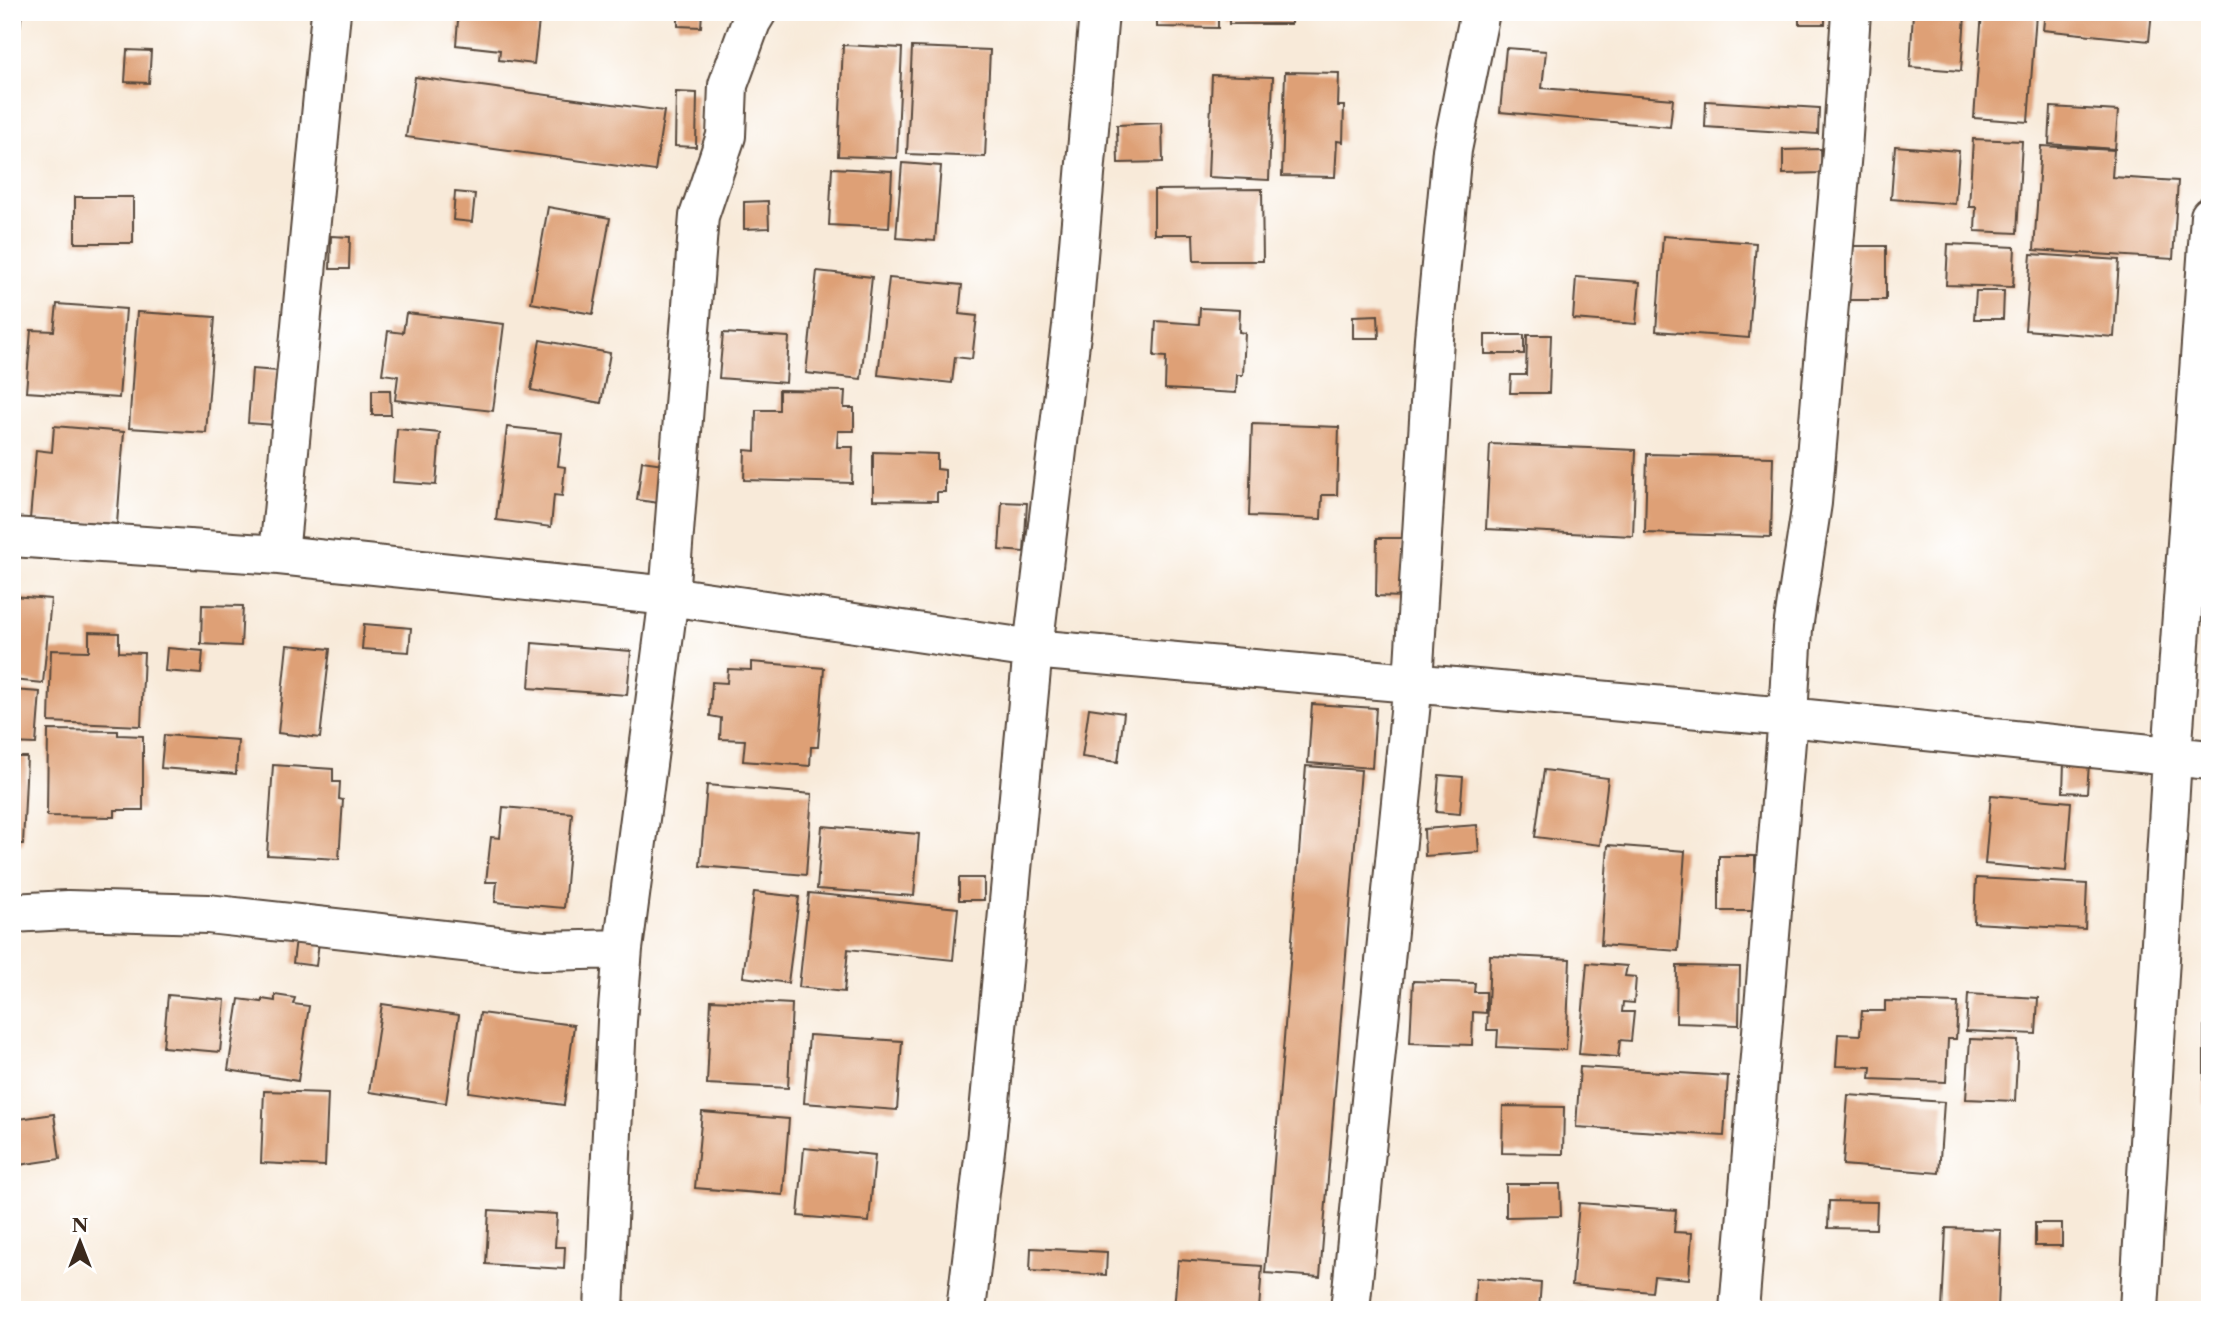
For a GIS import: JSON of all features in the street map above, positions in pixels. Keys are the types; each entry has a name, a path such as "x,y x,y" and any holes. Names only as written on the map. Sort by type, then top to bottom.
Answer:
{"street":[{"path":"279,555 331,12"},
{"path":"604,1310 617,1021 623,949 669,596 699,216 726,136 728,85 757,12"},
{"path":"966,1310 988,1132 1032,649 1072,326 1099,12"},
{"path":"1350,1310 1413,682 1434,338 1451,164 1480,12"},
{"path":"1739,1310 1793,628 1812,503 1841,165 1851,12"},
{"path":"2139,1310 2172,757 2210,216"},
{"path":"12,537 279,555 669,596 1032,649 1788,717 2210,760"},
{"path":"12,913 68,910 208,914 543,951 623,949"}],"building":[{"path":"12,12 22,12 20,28 12,27"},
{"path":"450,12 540,12 534,64 499,60 500,50 456,45 458,20 450,19"},
{"path":"678,12 702,12 701,27 678,26"},
{"path":"1157,12 1218,12 1218,28 1157,27"},
{"path":"1229,12 1291,12 1291,24 1229,24"},
{"path":"1799,12 1825,12 1825,24 1799,24"},
{"path":"1913,12 1965,15 1961,71 1910,67"},
{"path":"1982,12 2036,14 2028,122 1974,118"},
{"path":"2045,12 2152,12 2149,41 2043,30"},
{"path":"843,45 902,48 897,158 838,156"},
{"path":"912,47 990,50 985,157 907,154"},
{"path":"1506,48 1546,51 1542,88 1673,99 1670,127 1500,112"},
{"path":"127,50 151,51 149,83 125,82"},
{"path":"1285,72 1339,73 1338,106 1344,106 1343,142 1337,141 1335,177 1282,176"},
{"path":"1212,75 1273,77 1269,180 1208,177"},
{"path":"415,77 664,111 655,171 406,137"},
{"path":"676,92 697,93 696,147 675,146"},
{"path":"1706,101 1819,108 1818,134 1705,127"},
{"path":"2051,107 2118,111 2115,149 2049,144"},
{"path":"1162,123 1163,162 1118,163 1117,125"},
{"path":"1973,139 2022,141 2017,233 1975,231 1976,207 1969,207"},
{"path":"1895,146 1959,151 1955,204 1891,199"},
{"path":"2041,146 2114,150 2112,177 2178,181 2173,259 2034,250"},
{"path":"1821,149 1822,173 1783,174 1783,150"},
{"path":"902,163 941,166 935,241 896,238"},
{"path":"832,168 892,171 889,228 829,225"},
{"path":"1262,189 1263,261 1194,261 1193,234 1154,234 1154,190"},
{"path":"455,192 475,194 472,222 453,220"},
{"path":"75,197 133,197 133,243 75,243"},
{"path":"768,201 769,228 744,229 744,202"},
{"path":"548,207 610,218 593,314 531,303"},
{"path":"331,236 350,237 349,269 330,269"},
{"path":"1663,236 1756,243 1749,338 1656,331"},
{"path":"1948,244 2015,247 2013,287 1946,285"},
{"path":"1849,246 1886,246 1886,300 1849,300"},
{"path":"2031,254 2119,260 2114,337 2025,330"},
{"path":"817,271 872,277 861,379 806,373"},
{"path":"1576,277 1640,282 1636,324 1573,319"},
{"path":"889,278 962,285 959,314 977,316 972,359 955,357 952,383 878,375"},
{"path":"1976,291 2004,291 2003,319 1974,319"},
{"path":"57,304 126,309 119,398 26,392 31,330 54,331"},
{"path":"1200,308 1240,310 1239,332 1245,333 1243,375 1237,375 1236,393 1165,389 1166,357 1154,356 1156,321 1199,324"},
{"path":"137,312 215,317 206,433 129,428"},
{"path":"406,313 504,324 493,411 395,400 398,376 382,374 388,331 403,333"},
{"path":"1378,315 1379,338 1353,338 1353,316"},
{"path":"723,333 789,337 786,383 719,378"},
{"path":"1485,335 1524,335 1524,354 1485,354"},
{"path":"1527,335 1551,335 1549,393 1510,393 1511,375 1526,375"},
{"path":"540,340 610,353 601,403 531,390"},
{"path":"252,369 278,371 275,425 248,423"},
{"path":"372,390 390,390 391,415 372,415"},
{"path":"779,390 845,391 844,408 854,408 854,431 838,431 837,447 853,447 852,483 744,480 745,450 755,451 756,410 779,410"},
{"path":"1252,424 1339,427 1337,495 1322,495 1321,519 1249,516"},
{"path":"54,426 124,432 117,524 30,519 36,450 52,452"},
{"path":"507,427 562,433 558,466 565,467 562,496 554,495 551,527 496,520"},
{"path":"397,429 440,433 436,485 393,482"},
{"path":"1490,444 1636,450 1633,536 1486,529"},
{"path":"873,452 937,454 937,469 945,470 945,492 937,492 937,501 873,500"},
{"path":"1647,454 1773,457 1771,537 1645,533"},
{"path":"642,461 664,464 659,503 637,500"},
{"path":"1002,502 1027,503 1024,552 999,550"},
{"path":"1377,538 1403,538 1403,597 1376,596"},
{"path":"12,596 51,599 43,683 12,680"},
{"path":"202,605 243,606 241,646 201,644"},
{"path":"364,624 411,628 409,652 362,649"},
{"path":"89,632 119,633 119,652 144,653 141,726 49,722 51,650 89,651"},
{"path":"532,643 631,651 627,695 529,688"},
{"path":"287,645 330,649 320,738 278,733"},
{"path":"167,648 203,651 201,674 165,671"},
{"path":"751,662 824,668 818,747 811,747 810,766 743,761 745,740 720,739 721,718 710,716 712,682 727,683 728,669 751,670"},
{"path":"12,690 40,692 36,744 12,743"},
{"path":"1312,704 1376,708 1372,768 1308,763"},
{"path":"1089,708 1124,713 1118,762 1082,757"},
{"path":"48,730 118,731 118,735 143,736 143,810 115,810 115,817 47,816"},
{"path":"164,735 238,740 236,774 161,768"},
{"path":"12,757 27,757 23,844 12,844"},
{"path":"2064,762 2089,763 2087,793 2063,792"},
{"path":"273,765 333,769 333,782 340,782 339,799 343,800 339,859 267,855"},
{"path":"1306,766 1361,770 1320,1277 1265,1273"},
{"path":"1544,770 1608,778 1600,845 1535,837"},
{"path":"1439,775 1463,777 1460,814 1436,812"},
{"path":"707,785 812,794 806,875 700,866"},
{"path":"1991,795 2071,802 2066,871 1985,864"},
{"path":"503,807 572,813 564,908 495,902 497,882 486,882 491,837 500,838"},
{"path":"1477,825 1479,852 1425,856 1424,829"},
{"path":"822,826 919,834 914,896 817,889"},
{"path":"1608,845 1685,851 1678,951 1601,945"},
{"path":"1719,856 1755,856 1755,911 1719,911"},
{"path":"959,878 984,878 984,900 959,900"},
{"path":"1976,878 2087,884 2085,929 1974,923"},
{"path":"754,892 799,897 788,983 743,977"},
{"path":"809,893 958,908 953,960 848,949 844,992 799,987"},
{"path":"296,939 319,942 316,966 293,963"},
{"path":"1490,955 1570,959 1566,1050 1497,1047 1498,1030 1487,1030"},
{"path":"1587,963 1627,966 1625,976 1636,977 1634,1003 1623,1002 1622,1012 1634,1012 1631,1041 1620,1040 1618,1057 1579,1054"},
{"path":"1677,966 1740,967 1739,1025 1676,1023"},
{"path":"1413,981 1475,983 1474,992 1486,992 1486,1013 1473,1012 1472,1045 1410,1043"},
{"path":"1968,994 2038,998 2036,1034 1966,1031"},
{"path":"168,995 225,1000 220,1052 163,1047"},
{"path":"275,995 295,998 293,1004 309,1006 298,1081 228,1070 239,999 275,1001"},
{"path":"711,1000 792,1004 788,1088 707,1084"},
{"path":"1885,1001 1958,1003 1956,1039 1948,1039 1946,1082 1870,1079 1871,1067 1836,1066 1838,1034 1860,1035 1862,1011 1885,1011"},
{"path":"382,1004 459,1015 446,1103 369,1092"},
{"path":"480,1013 574,1025 564,1105 469,1092"},
{"path":"2204,1026 2210,1026 2210,1104 2204,1104"},
{"path":"809,1035 902,1041 897,1110 804,1103"},
{"path":"1970,1039 2018,1041 2015,1101 1966,1099"},
{"path":"1580,1067 1728,1076 1724,1136 1576,1127"},
{"path":"264,1091 328,1093 325,1166 261,1163"},
{"path":"1848,1095 1944,1102 1939,1173 1843,1165"},
{"path":"1503,1106 1564,1107 1563,1154 1502,1153"},
{"path":"702,1112 789,1119 783,1195 695,1188"},
{"path":"54,1114 60,1159 12,1166 12,1120"},
{"path":"804,1148 875,1155 869,1222 798,1216"},
{"path":"1506,1184 1560,1184 1561,1216 1506,1217"},
{"path":"1829,1201 1877,1202 1876,1229 1828,1228"},
{"path":"1579,1203 1676,1210 1674,1232 1692,1233 1689,1279 1654,1276 1652,1292 1572,1285"},
{"path":"489,1210 557,1214 555,1247 565,1247 564,1269 486,1264"},
{"path":"2035,1223 2062,1223 2062,1246 2035,1246"},
{"path":"1946,1228 2001,1230 1998,1310 1942,1310"},
{"path":"1031,1248 1107,1252 1106,1275 1030,1271"},
{"path":"1178,1260 1262,1266 1259,1310 1174,1310"},
{"path":"1476,1278 1541,1283 1539,1310 1474,1310"},
{"path":"1562,1303 1651,1307 1651,1310 1562,1310"}]}
